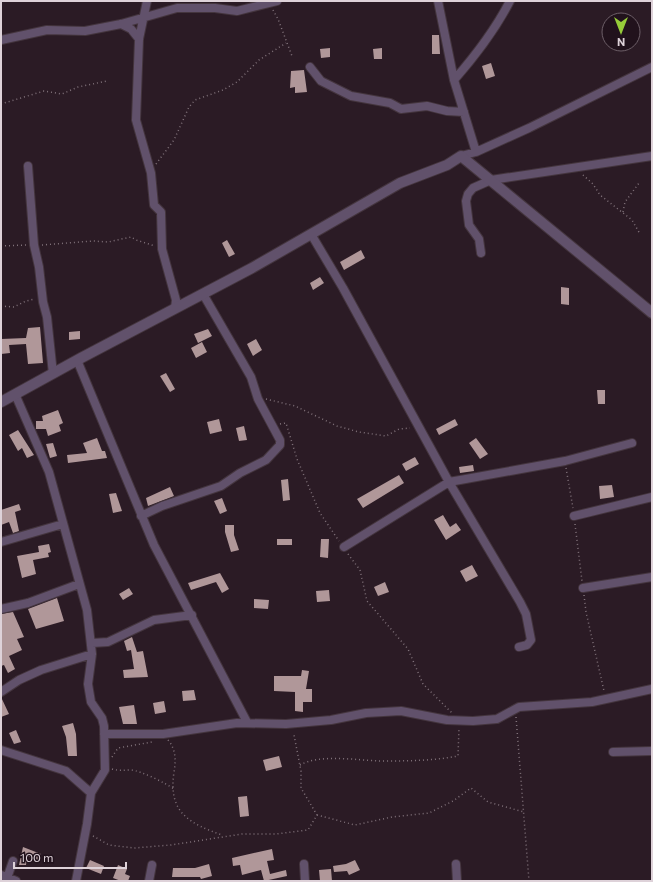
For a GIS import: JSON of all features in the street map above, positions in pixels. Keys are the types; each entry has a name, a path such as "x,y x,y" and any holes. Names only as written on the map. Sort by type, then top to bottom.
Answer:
{"street":[{"path":"147,1 139,39 136,120 150,173 154,205 161,212 162,249 176,300 176,308"},
{"path":"1,40 47,30 85,31 121,24 177,8 215,8 237,11 267,2 277,1"},
{"path":"438,1 454,80 476,152"},
{"path":"454,80 475,57 496,27 510,1"},
{"path":"121,24 131,29 139,39"},
{"path":"310,67 321,81 351,96 390,102 401,109 427,106 447,111 464,112"},
{"path":"1,402 77,360 252,268 400,183 447,166 461,156 476,152 529,128 652,67"},
{"path":"461,156 652,313"},
{"path":"481,253 479,239 470,225 466,200 468,194 473,188 492,180 652,156"},
{"path":"28,166 34,246 39,267 43,302 47,317 52,374"},
{"path":"311,234 343,288 449,482 510,584 526,614 531,640 527,645 519,647"},
{"path":"141,516 162,506 221,486 240,473 266,460 280,445 280,440 273,424 258,399 251,377 203,294"},
{"path":"77,360 154,545 247,722"},
{"path":"15,394 49,472 87,610 92,643 88,684 92,702 102,718 105,768 92,793 76,881"},
{"path":"344,547 449,482 565,460 632,443"},
{"path":"574,516 652,497"},
{"path":"1,542 63,524"},
{"path":"583,588 652,577"},
{"path":"1,609 28,603 80,584"},
{"path":"92,643 108,642 154,620 192,616"},
{"path":"1,692 19,680 41,670 92,654"},
{"path":"104,734 164,734 247,722 286,724 331,720 366,713 401,711 447,720 460,721 497,719 515,708 542,707 572,702 592,702 652,689"},
{"path":"1,750 66,771 92,793"},
{"path":"613,752 652,751"},
{"path":"13,861 5,878 16,881"},
{"path":"304,864 305,881"},
{"path":"456,864 457,881"},
{"path":"149,881 152,865"}],"path":[{"path":"267,2 278,19 292,56"},
{"path":"150,173 174,140 189,107 195,100 223,90 237,82 259,60 286,43"},
{"path":"1,104 36,94 44,90 62,94 78,87 107,82"},
{"path":"572,169 583,174 593,184 600,195 632,220 640,234"},
{"path":"623,212 625,202 639,183"},
{"path":"1,246 34,246 93,241 108,242 130,237 162,249"},
{"path":"1,306 14,307 26,301 35,299 43,302"},
{"path":"258,399 268,399 295,406 337,426 359,432 386,436 399,429 410,428 420,430"},
{"path":"273,424 286,423 297,459 320,513 360,570 367,602 408,649 423,684 460,721 458,756 422,761 348,760 330,758 307,760 300,765"},
{"path":"515,708 529,881"},
{"path":"294,735 300,765 301,788 317,815 356,825 429,813 453,801 471,788 488,802 524,812"},
{"path":"166,738 172,744 175,753 173,798 180,810 190,822 224,836"},
{"path":"154,742 118,748 105,768 121,771 132,770 165,783 174,789"},
{"path":"86,832 109,846 134,848 171,845 242,834 276,834 308,830 317,815"}],"building":[{"path":"432,35 439,35 440,54 432,54"},
{"path":"330,48 330,57 321,58 320,49"},
{"path":"382,48 382,59 374,59 373,49"},
{"path":"491,63 495,76 486,79 482,66"},
{"path":"304,70 307,92 295,93 295,87 290,88 291,71"},
{"path":"227,240 235,254 229,257 222,243"},
{"path":"361,250 365,258 344,270 340,262"},
{"path":"320,277 324,283 313,290 310,283"},
{"path":"561,287 569,288 569,305 561,304"},
{"path":"40,327 43,363 28,364 26,344 9,345 10,353 1,354 1,339 26,338 28,328"},
{"path":"208,329 212,336 198,343 194,334"},
{"path":"80,331 80,339 69,340 69,332"},
{"path":"256,339 262,350 253,356 247,344"},
{"path":"202,342 207,352 196,358 191,348"},
{"path":"166,373 175,389 170,392 160,376"},
{"path":"597,390 605,390 605,404 598,404"},
{"path":"58,410 63,423 59,425 61,431 48,436 46,429 36,429 36,421 43,421 42,416"},
{"path":"219,419 222,431 210,434 207,422"},
{"path":"455,419 458,425 439,435 436,429"},
{"path":"244,426 247,440 239,441 236,428"},
{"path":"18,430 34,455 27,458 22,448 18,451 9,435"},
{"path":"97,438 102,451 105,451 107,458 68,463 67,455 87,453 83,443"},
{"path":"476,438 488,454 480,459 469,443"},
{"path":"53,443 57,456 50,458 46,444"},
{"path":"415,457 419,464 406,471 402,464"},
{"path":"473,465 474,471 460,473 459,467"},
{"path":"399,475 404,483 363,508 357,499"},
{"path":"288,479 290,500 283,501 281,480"},
{"path":"612,485 614,497 600,499 599,486"},
{"path":"170,487 174,496 148,506 146,498"},
{"path":"116,493 122,511 113,513 109,494"},
{"path":"222,498 227,511 220,514 214,501"},
{"path":"19,504 21,510 15,512 19,531 13,533 9,522 1,525 1,510"},
{"path":"443,515 450,527 456,523 461,530 446,540 434,520"},
{"path":"225,525 234,525 234,535 239,550 231,552 225,532"},
{"path":"277,539 292,539 292,545 277,545"},
{"path":"321,539 329,539 328,558 320,557"},
{"path":"49,544 51,552 48,553 49,557 33,560 36,574 22,578 17,556 39,552 38,546"},
{"path":"472,565 478,576 466,582 460,571"},
{"path":"220,573 229,589 222,593 216,582 191,590 188,583"},
{"path":"385,582 389,592 378,596 374,587"},
{"path":"129,588 133,594 123,600 119,594"},
{"path":"329,590 330,601 317,602 316,591"},
{"path":"57,598 64,621 36,629 28,609"},
{"path":"254,599 269,600 268,609 254,608"},
{"path":"13,612 24,637 17,639 22,650 9,656 15,669 8,673 4,665 1,666 1,614"},
{"path":"132,637 137,652 143,651 148,677 124,678 123,670 134,669 131,650 127,651 124,641"},
{"path":"302,670 309,671 306,689 312,689 312,702 303,702 303,712 295,711 295,692 274,691 274,676 301,676"},
{"path":"194,690 196,700 183,701 182,691"},
{"path":"1,697 9,714 1,717"},
{"path":"164,701 166,712 155,714 153,703"},
{"path":"134,705 137,724 123,724 119,707"},
{"path":"73,723 76,734 77,756 68,756 66,737 62,726"},
{"path":"16,730 21,742 14,744 9,733"},
{"path":"279,756 282,767 266,771 263,760"},
{"path":"247,796 249,816 240,817 238,797"},
{"path":"23,847 41,854 38,860 27,856 26,865 19,865"},
{"path":"272,849 274,860 267,861 270,874 286,870 287,876 264,881 261,870 242,875 240,865 233,866 232,858"},
{"path":"90,860 104,866 101,874 86,868"},
{"path":"355,860 360,870 349,875 347,871 334,872 333,866 346,864"},
{"path":"209,864 212,876 201,879 200,877 172,877 173,868 195,868"},
{"path":"118,865 127,869 125,874 130,876 128,881 121,881 113,878"},
{"path":"331,869 332,881 320,881 319,870"}]}
